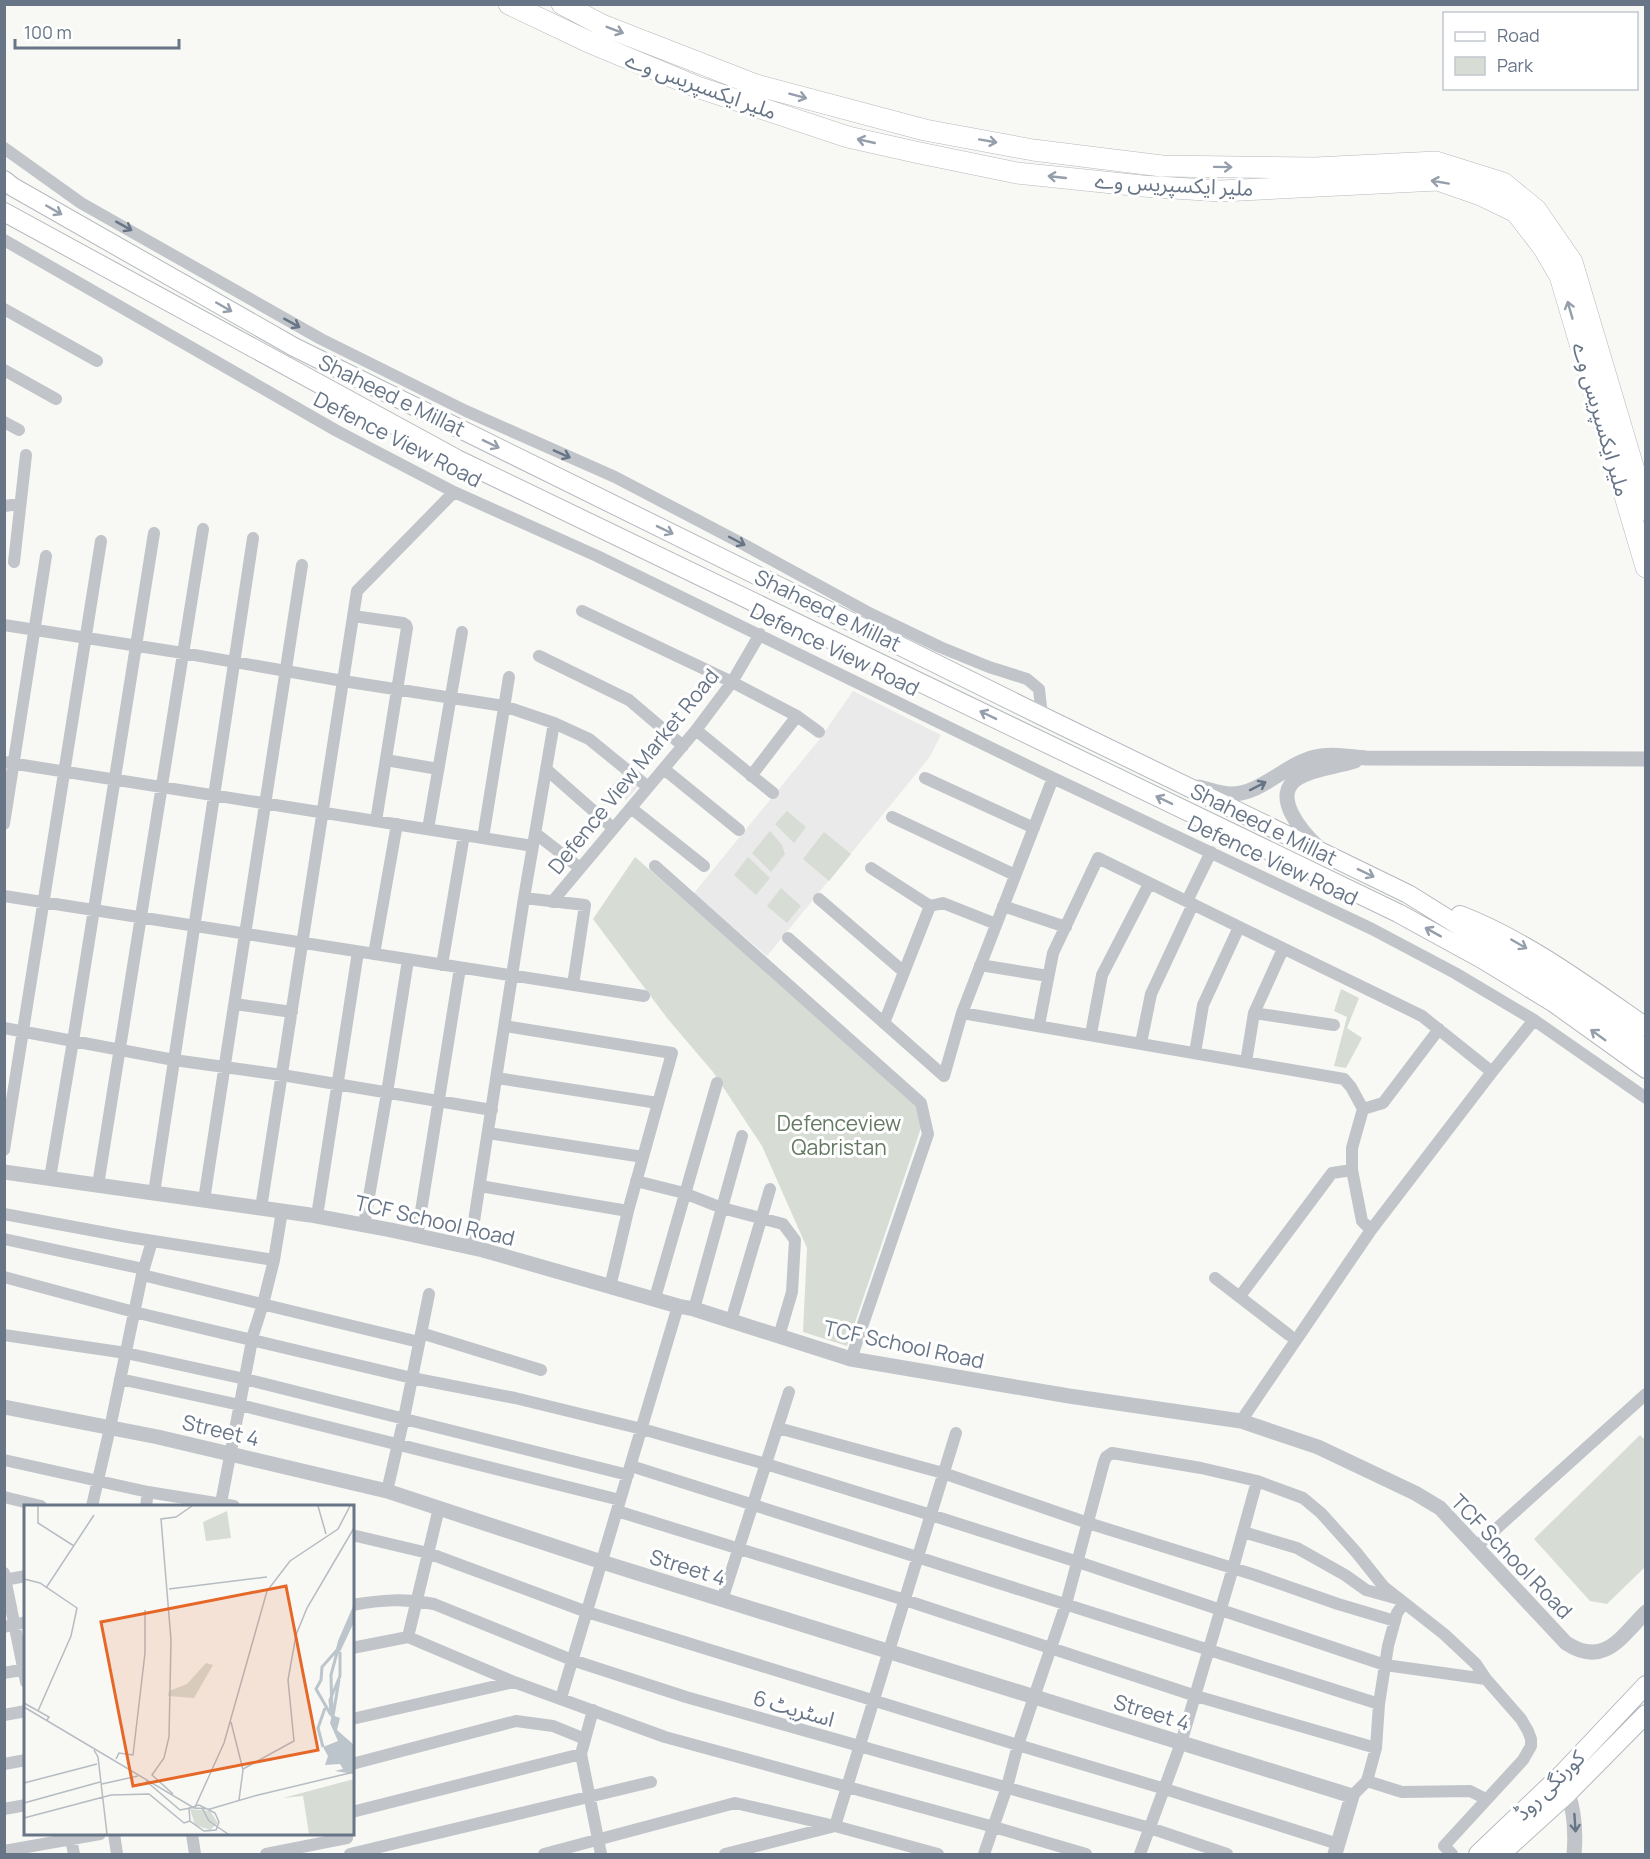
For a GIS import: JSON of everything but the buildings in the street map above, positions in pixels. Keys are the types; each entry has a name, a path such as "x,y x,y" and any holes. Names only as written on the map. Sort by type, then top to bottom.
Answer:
{"highway":[{"name":"ملیر ایکسپریس وے","path":"509,4 590,42 697,87 848,137 915,153 1017,172 1142,186 1221,191 1438,180 1481,195 1516,212 1544,247 1560,276 1646,567"},
{"name":"ملیر ایکسپریس وے","path":"562,4 602,25 756,85 925,130 1033,150 1162,166 1315,168 1436,162 1503,183 1536,210 1572,262 1646,510"}],"main road":[{"name":"Shaheed e Millat","path":"4,180 294,347 1408,894 1561,988 1646,1049"},
{"name":"Shaheed e Millat","path":"4,212 457,459 1398,913 1482,959 1554,1003 1646,1069"},
{"path":"1408,894 1485,924 1572,976 1646,1027"},
{"name":"کورنگی روڈ","path":"1478,1854 1568,1784 1635,1722 1646,1685"},
{"name":"کورنگی روڈ","path":"1501,1854 1541,1816 1568,1784"}],"street":[{"path":"4,148 81,203 321,339 466,411 615,477 920,638 989,667 1027,679 1039,689 1042,716"},
{"name":"Defence View Road","path":"4,240 337,431 454,492 597,556 1053,778 1372,929 1455,973 1534,1020 1646,1098"},
{"path":"4,309 97,361"},
{"path":"4,370 56,399"},
{"path":"4,422 19,430"},
{"path":"14,562 26,455"},
{"path":"261,1208 357,591 454,492"},
{"path":"4,506 21,504"},
{"path":"98,1185 203,529"},
{"path":"50,1178 154,533"},
{"path":"154,1193 253,538"},
{"path":"4,1150 10,1076 23,1032 101,541"},
{"path":"4,824 9,763 35,630 46,556"},
{"path":"204,1200 302,564"},
{"path":"582,611 732,682 797,716 819,732"},
{"path":"352,616 403,622 406,625 398,690 376,821"},
{"path":"4,625 504,706 554,723 589,739 648,787"},
{"path":"428,829 462,632"},
{"name":"Defence View Market Road","path":"552,902 696,730 732,682 760,634"},
{"path":"539,656 629,700 683,746"},
{"path":"483,838 509,677"},
{"path":"751,776 797,716"},
{"path":"470,1247 524,898 554,723"},
{"path":"696,730 773,793"},
{"path":"1181,783 1230,794 1252,790 1292,766 1316,757 1332,756 1646,759"},
{"path":"1323,852 1294,820 1287,795 1290,785 1298,778 1313,771 1366,758"},
{"path":"386,760 438,769"},
{"path":"9,763 483,838 534,839 580,868"},
{"path":"546,769 613,828"},
{"path":"664,769 739,830"},
{"path":"925,778 1034,828"},
{"path":"788,938 944,1076 962,1013 1053,778"},
{"path":"631,808 704,866"},
{"path":"892,817 1015,875"},
{"path":"374,954 397,824"},
{"path":"442,965 464,835"},
{"path":"1141,1043 1151,994 1211,852"},
{"path":"1039,1025 1053,953 1098,858 1422,1016 1492,1072"},
{"path":"655,866 921,1103 928,1134 851,1359"},
{"path":"871,868 930,906 943,903 996,924"},
{"path":"1091,1034 1102,975 1149,884"},
{"path":"4,896 644,996"},
{"path":"524,898 585,905 573,985"},
{"path":"819,899 904,972"},
{"path":"884,1023 930,906"},
{"path":"1004,906 1066,927"},
{"path":"1195,1053 1203,1005 1239,927"},
{"path":"1246,1062 1254,1013 1283,949"},
{"path":"317,1216 358,952"},
{"path":"364,1225 408,960"},
{"path":"981,965 1048,976"},
{"path":"417,1236 460,968"},
{"path":"235,1004 292,1012"},
{"path":"962,1013 1344,1079 1363,1109 1352,1148 1352,1170 1362,1221 1371,1230"},
{"path":"1254,1013 1334,1025"},
{"path":"1241,1421 1371,1230 1534,1020"},
{"path":"505,1026 672,1053 628,1211 610,1287"},
{"path":"4,1028 174,1060 282,1075 492,1110"},
{"path":"1363,1109 1383,1103 1439,1029"},
{"path":"497,1078 658,1103"},
{"path":"655,1298 717,1083"},
{"path":"488,1133 643,1157"},
{"path":"694,1309 742,1136"},
{"path":"1243,1292 1332,1173 1352,1170"},
{"name":"TCF School Road","path":"4,1172 261,1208 281,1218 317,1216 364,1225 470,1247 655,1298 677,1309 694,1309 851,1359 1069,1396 1241,1421 1318,1447 1415,1493 1440,1508 1566,1643 1575,1649 1587,1653 1597,1653 1608,1649 1646,1612"},
{"path":"636,1181 684,1193 722,1208 783,1224 795,1240 792,1292 779,1336"},
{"path":"480,1186 628,1211"},
{"path":"731,1321 770,1188"},
{"path":"4,1214 128,1237 274,1260"},
{"path":"221,1503 252,1339 274,1260 281,1218"},
{"path":"4,1239 143,1272 263,1304 420,1337 541,1370"},
{"path":"92,1505 150,1248"},
{"path":"4,1277 134,1312 412,1378 515,1398 642,1430 766,1464 930,1515 1221,1609 1385,1665 1486,1679"},
{"path":"1215,1278 1288,1335"},
{"path":"387,1491 429,1294"},
{"path":"561,1698 677,1309"},
{"path":"4,1335 126,1353 629,1470 752,1505 1379,1704"},
{"path":"120,1379 240,1405 619,1505 738,1549 904,1600 1196,1696 1376,1748"},
{"path":"722,1600 789,1392"},
{"path":"1476,1547 1646,1394"},
{"name":"Street 4","path":"4,1407 231,1454 387,1491 722,1600 1352,1796"},
{"path":"777,1428 943,1473 1088,1523 1395,1621"},
{"path":"836,1826 956,1433"},
{"path":"984,1854 1066,1604 1104,1462 1109,1454 1201,1468 1257,1481 1303,1498 1321,1513 1384,1587 1444,1634 1476,1664 1521,1719 1531,1739 1531,1746 1522,1760 1444,1846 1452,1854"},
{"path":"4,1460 148,1492 230,1505"},
{"path":"1140,1854 1196,1696 1257,1481"},
{"path":"146,1505 148,1492"},
{"path":"4,1497 37,1505"},
{"path":"408,1637 439,1508"},
{"path":"1243,1532 1297,1548 1366,1590 1401,1601"},
{"path":"354,1535 428,1553 586,1612 1164,1788 1336,1849 1352,1796 1367,1781 1376,1748 1385,1665 1401,1601"},
{"path":"24,1576 5,1577 24,1669"},
{"name":"اسٹریٹ 6","path":"354,1605 384,1599 416,1600 434,1604 572,1660 686,1697 1150,1828 1227,1854"},
{"path":"354,1648 408,1637 514,1682 665,1737 1086,1854"},
{"path":"4,1673 24,1674"},
{"path":"354,1719 514,1682"},
{"path":"593,1710 581,1754 601,1854"},
{"path":"4,1715 24,1711"},
{"path":"354,1763 516,1721 553,1726 585,1739"},
{"path":"354,1811 581,1754"},
{"path":"4,1764 24,1760"},
{"path":"1367,1781 1402,1792 1470,1791 1486,1799"},
{"path":"266,1854 346,1836 350,1854 651,1782"},
{"path":"1568,1784 1576,1832 1574,1854"},
{"path":"543,1854 735,1803 836,1826 935,1854"},
{"path":"4,1809 24,1805"},
{"path":"725,1854 836,1826"},
{"path":"5,1852 41,1850 55,1838 71,1839 90,1835"},
{"path":"114,1835 117,1854"},
{"path":"192,1835 195,1854"},
{"path":"71,1839 74,1854"}],"shaded area":[{"path":"853,691 941,735 929,758 767,956 694,893 819,740"},
{"path":"624,772 639,786 626,800 611,786"}],"green space":[{"path":"787,811 806,827 794,843 775,824"},
{"path":"770,831 782,845 785,854 771,872 752,853"},
{"path":"824,832 851,854 829,881 803,859"},
{"name":"Defenceview Qabristan","path":"635,857 919,1106 924,1119 847,1346 803,1332 807,1248 762,1146 713,1072 667,1018 593,919"},
{"path":"748,857 770,878 756,895 734,875"},
{"path":"781,888 801,906 787,923 767,906"},
{"path":"1341,989 1359,998 1347,1028 1362,1038 1346,1068 1334,1066 1347,1017 1334,1011"},
{"path":"1640,1435 1646,1441 1645,1567 1607,1604 1590,1601 1534,1539"}]}
